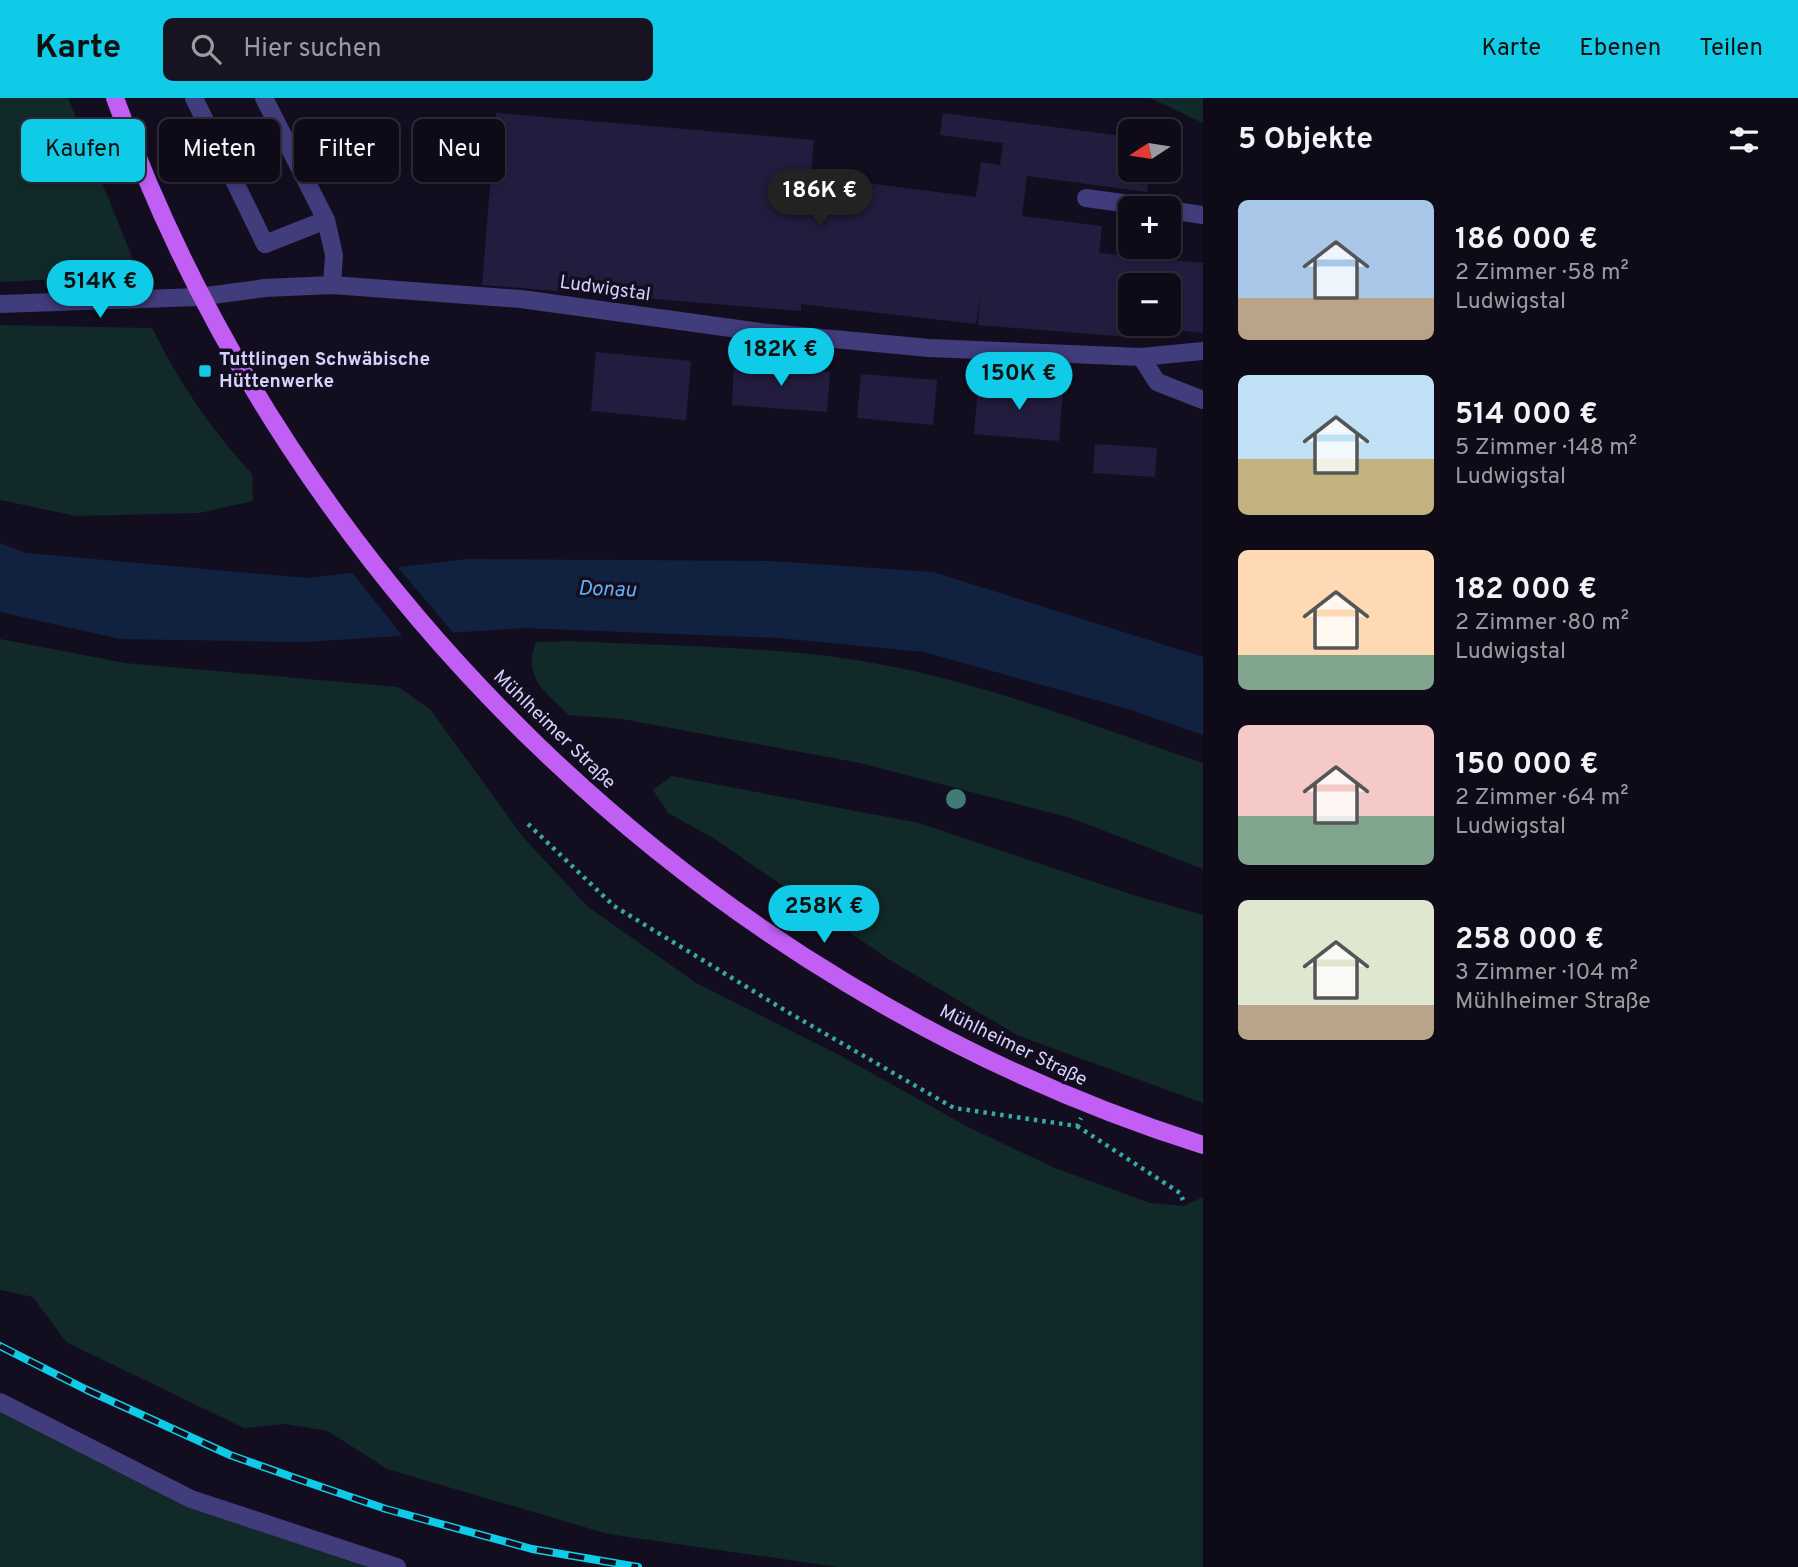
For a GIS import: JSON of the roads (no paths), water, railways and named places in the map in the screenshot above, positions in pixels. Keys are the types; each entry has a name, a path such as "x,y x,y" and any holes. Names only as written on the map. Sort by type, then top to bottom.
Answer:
{"main road":[{"name":"Mühlheimer Straße","path":"115,98 199,297 258,401 315,485 393,592 480,690 594,800 688,874 787,945 901,1014 1004,1067 1087,1104 1203,1145"}],"street":[{"path":"194,98 265,244 326,220"},
{"path":"264,98 326,220 334,255 332,285"},
{"path":"1086,198 1118,202"},
{"path":"1181,212 1203,215"},
{"name":"Ludwigstal","path":"0,304 199,297 265,288 332,285 521,299 760,332 929,348 1141,357 1203,351"},
{"path":"1141,357 1157,382 1203,400"},
{"path":"0,1402 191,1499 397,1567"}],"water":[{"name":"Donau","path":"0,543 26,553 308,578 467,559 770,561 933,572 1203,657 1203,735 1128,709 924,652 779,638 524,628 304,642 120,639 0,612"}],"railway":[{"path":"0,1346 87,1390 230,1455 295,1478 386,1509 532,1549 638,1567"}],"place":[{"name":"Tuttlingen Schwäbische Hüttenwerke","path":"205,371"}]}
